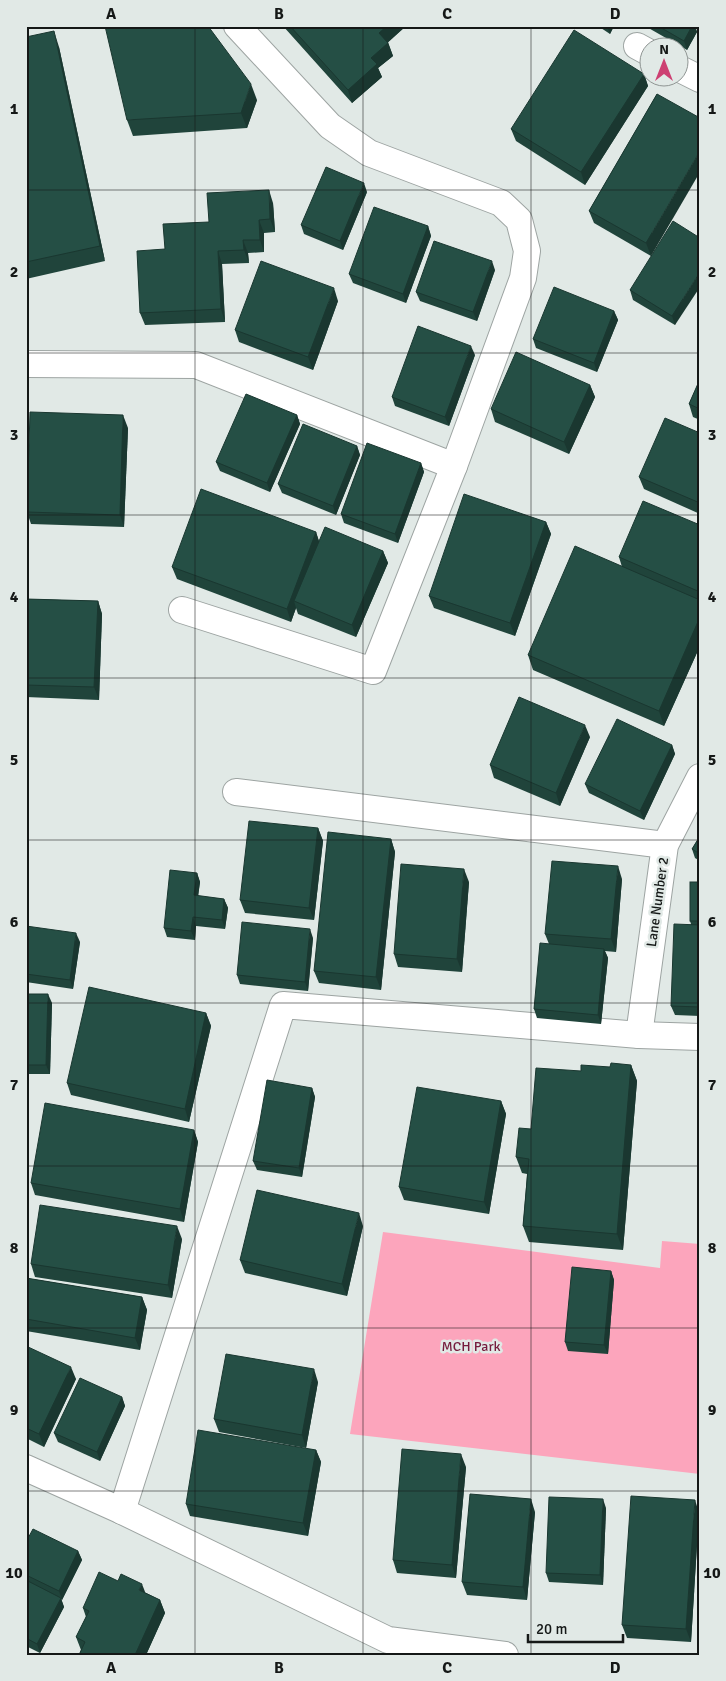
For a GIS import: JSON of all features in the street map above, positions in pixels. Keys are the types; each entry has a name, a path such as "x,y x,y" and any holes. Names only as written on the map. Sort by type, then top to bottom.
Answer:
{"street":[{"path":"182,610 374,671 454,466 523,278 527,251 519,220 501,203 369,152 330,126 237,26"},
{"path":"688,73 700,79"},
{"path":"26,364 196,365 454,466"},
{"name":"Lane Number 2","path":"638,1035 665,845 700,777"},
{"path":"236,792 665,845"},
{"path":"122,1511 283,1006 638,1035 700,1037"},
{"path":"26,1468 122,1511 388,1640 505,1655"}],"green space":[{"name":"MCH Park","path":"383,1232 660,1268 662,1241 700,1244 700,1474 350,1434"}],"building":[{"path":"105,26 208,26 251,84 241,113 127,120"},
{"path":"290,26 387,26 379,33 388,43 371,58 377,64 348,90"},
{"path":"658,26 692,26 686,38 679,38"},
{"path":"574,30 638,70 638,83 581,172 511,129"},
{"path":"54,31 100,246 26,262 26,37"},
{"path":"657,94 700,118 700,151 646,243 589,211"},
{"path":"326,167 364,183 340,241 301,225"},
{"path":"269,190 270,219 259,220 260,240 243,240 244,250 218,251 221,309 140,313 137,251 165,249 163,224 209,222 207,193"},
{"path":"374,207 428,226 403,294 349,274"},
{"path":"673,221 700,238 700,272 672,316 630,290"},
{"path":"434,241 492,261 473,312 416,292"},
{"path":"261,261 334,288 308,357 235,330"},
{"path":"554,287 614,311 594,363 533,339"},
{"path":"418,326 471,346 445,417 392,397"},
{"path":"516,352 590,385 564,442 491,409"},
{"path":"700,379 700,409 689,404"},
{"path":"246,394 297,415 267,483 216,462"},
{"path":"30,412 123,415 120,515 27,512"},
{"path":"665,418 700,433 700,503 639,477"},
{"path":"303,424 357,446 333,506 278,484"},
{"path":"367,443 421,463 395,534 341,514"},
{"path":"201,489 316,532 287,609 172,567"},
{"path":"464,494 546,522 510,623 429,596"},
{"path":"643,501 700,525 700,592 619,557"},
{"path":"325,527 383,551 352,625 294,601"},
{"path":"575,546 700,600 700,617 659,711 528,655"},
{"path":"26,599 98,601 94,687 26,685"},
{"path":"519,697 585,725 556,793 490,765"},
{"path":"617,719 672,745 640,811 585,784"},
{"path":"249,821 318,828 309,908 240,900"},
{"path":"328,832 391,839 376,977 314,971"},
{"path":"700,836 700,854 692,849"},
{"path":"552,861 618,866 611,939 545,934"},
{"path":"401,864 464,869 457,959 394,954"},
{"path":"170,870 197,873 194,895 224,899 222,920 193,917 191,931 164,928"},
{"path":"690,882 700,882 700,921 690,921"},
{"path":"242,922 310,929 305,982 237,975"},
{"path":"674,924 700,925 700,1007 671,1006"},
{"path":"26,926 76,933 70,980 26,974"},
{"path":"540,943 604,949 598,1015 534,1009"},
{"path":"89,987 206,1013 185,1109 67,1083"},
{"path":"26,994 48,994 46,1065 26,1065"},
{"path":"611,1063 631,1065 617,1234 523,1226 529,1159 516,1157 519,1128 531,1129 536,1068 581,1071 581,1065 610,1067"},
{"path":"267,1080 312,1088 299,1168 253,1161"},
{"path":"417,1087 501,1101 484,1202 399,1187"},
{"path":"45,1103 194,1130 180,1209 31,1183"},
{"path":"257,1190 359,1213 342,1284 240,1260"},
{"path":"40,1205 177,1226 168,1285 31,1264"},
{"path":"572,1267 611,1271 604,1345 565,1342"},
{"path":"26,1278 142,1297 135,1338 26,1319"},
{"path":"26,1346 71,1367 39,1434 26,1428"},
{"path":"226,1354 314,1369 302,1435 214,1419"},
{"path":"80,1378 122,1397 97,1452 54,1433"},
{"path":"198,1430 316,1450 303,1523 186,1504"},
{"path":"402,1449 461,1454 452,1565 393,1560"},
{"path":"470,1494 531,1499 523,1587 462,1582"},
{"path":"631,1496 695,1500 686,1629 622,1625"},
{"path":"549,1497 603,1499 600,1575 546,1573"},
{"path":"33,1529 78,1551 59,1591 26,1575 26,1542"},
{"path":"99,1572 118,1581 121,1574 142,1584 139,1590 160,1600 135,1655 79,1655 85,1642 76,1637 89,1611 83,1608"},
{"path":"26,1580 61,1598 37,1644 26,1638"}]}
